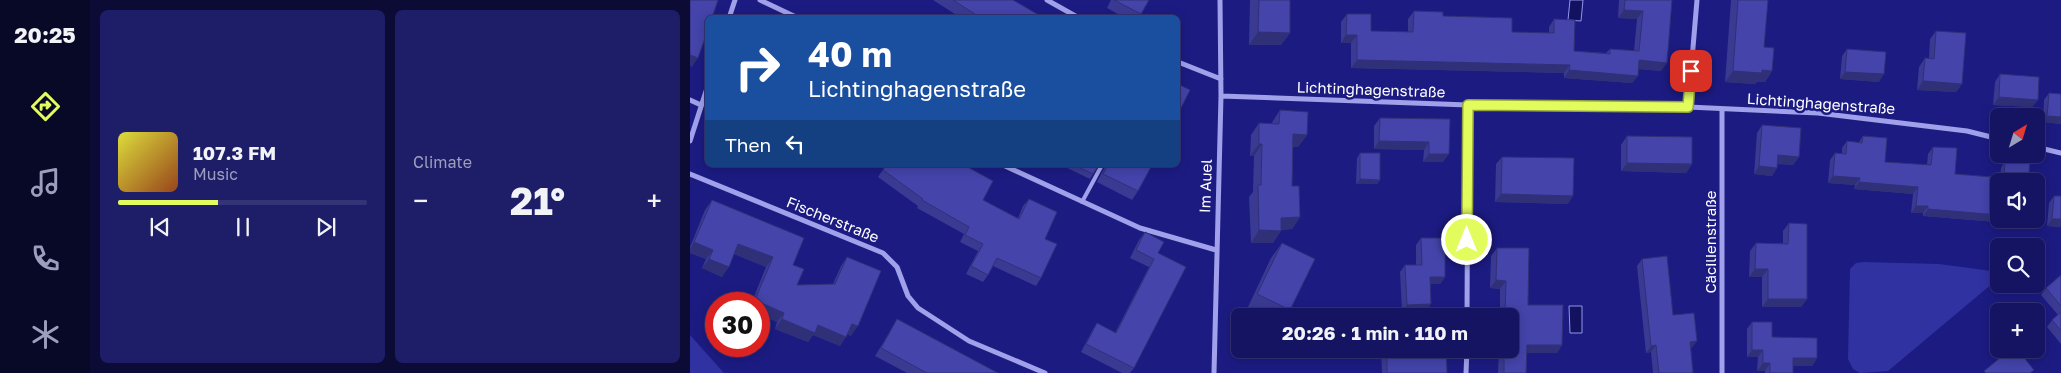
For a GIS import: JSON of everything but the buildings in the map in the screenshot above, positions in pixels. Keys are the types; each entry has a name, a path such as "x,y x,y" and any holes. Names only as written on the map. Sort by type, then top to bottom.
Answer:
{"street":[{"path":"730,15 735,0"},
{"path":"760,0 792,15"},
{"path":"1047,0 1074,15"},
{"name":"Im Auel","path":"1214,373 1221,96 1220,0"},
{"path":"1688,107 1696,0"},
{"path":"1180,63 1221,79"},
{"path":"690,141 705,94"},
{"name":"Lichtinghagenstraße","path":"1221,96 1468,105 1751,109 1818,113 1966,131 1990,137"},
{"path":"690,100 701,106"},
{"path":"1467,308 1468,105"},
{"name":"Cäcilienstraße","path":"1722,110 1722,373"},
{"path":"2045,149 2061,153"},
{"path":"1007,167 1140,228 1216,250"},
{"name":"Fischerstraße","path":"690,174 883,253 897,267 908,296 918,308 969,340 1046,373"},
{"path":"1466,358 1466,373"}],"lane":[{"path":"1082,202 1101,167"}],"shaded area":[{"path":"1570,0 1583,0 1581,21 1568,20"},
{"path":"1856,263 1939,264 1990,271 1990,286 1888,371 1860,373 1853,369 1848,359 1850,269"},
{"path":"1569,306 1582,306 1582,333 1570,333"},
{"path":"690,335 705,352 705,357 710,357 724,373 690,373"}],"route":[{"path":"1467,240 1468,105 1688,107 1691,71"}]}
